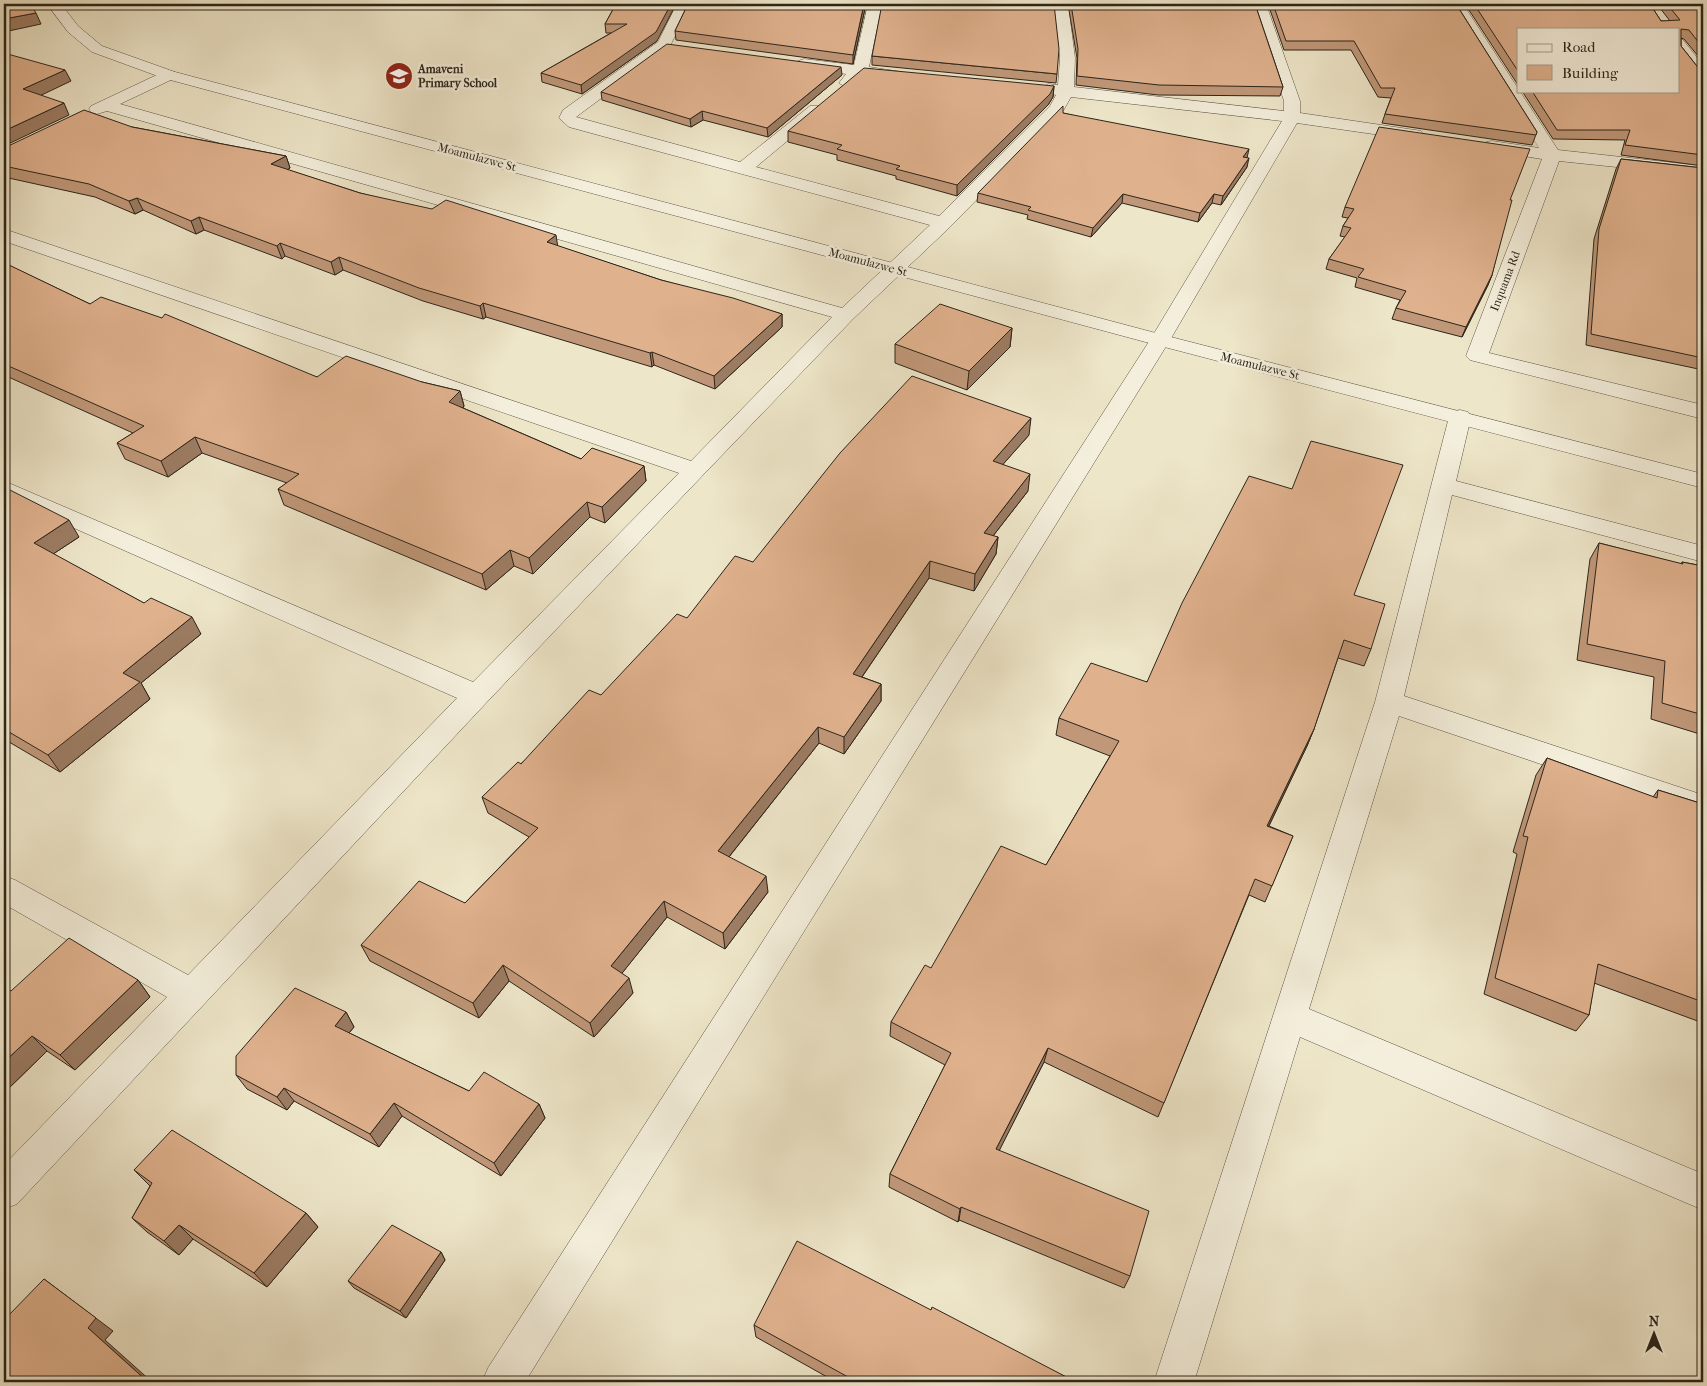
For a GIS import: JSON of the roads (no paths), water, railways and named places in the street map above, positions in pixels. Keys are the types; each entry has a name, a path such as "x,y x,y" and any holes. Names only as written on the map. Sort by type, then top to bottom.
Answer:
{"street":[{"name":"Moamulazwe St","path":"54,4 73,29 97,49 169,75 1160,340 1703,481"},
{"path":"684,4 664,45 569,114 567,118 575,123 943,223"},
{"path":"744,168 859,71 865,58 875,4"},
{"path":"4,1192 477,695 695,470 846,315 943,223 1057,108 1067,91 1068,73 1061,4"},
{"path":"502,1382 1160,340 1292,117 1292,101 1259,4"},
{"path":"1456,4 1547,146 1550,155"},
{"path":"664,45 684,48"},
{"path":"1680,46 1703,75"},
{"path":"791,62 908,76"},
{"path":"79,118 169,75"},
{"path":"1027,87 1292,117 1436,138"},
{"path":"105,105 846,315"},
{"path":"1474,144 1550,155 1703,171"},
{"name":"Inquama Rd","path":"1550,155 1550,163 1477,356 1703,412"},
{"path":"4,235 695,470"},
{"path":"1174,1382 1389,702 1460,417"},
{"path":"1444,485 1703,554"},
{"path":"4,488 477,695"},
{"path":"1389,702 1703,807"},
{"path":"4,889 191,994"},
{"path":"1290,1017 1703,1192"}],"place":[{"name":"Amaveni Primary School","path":"399,76"}]}
